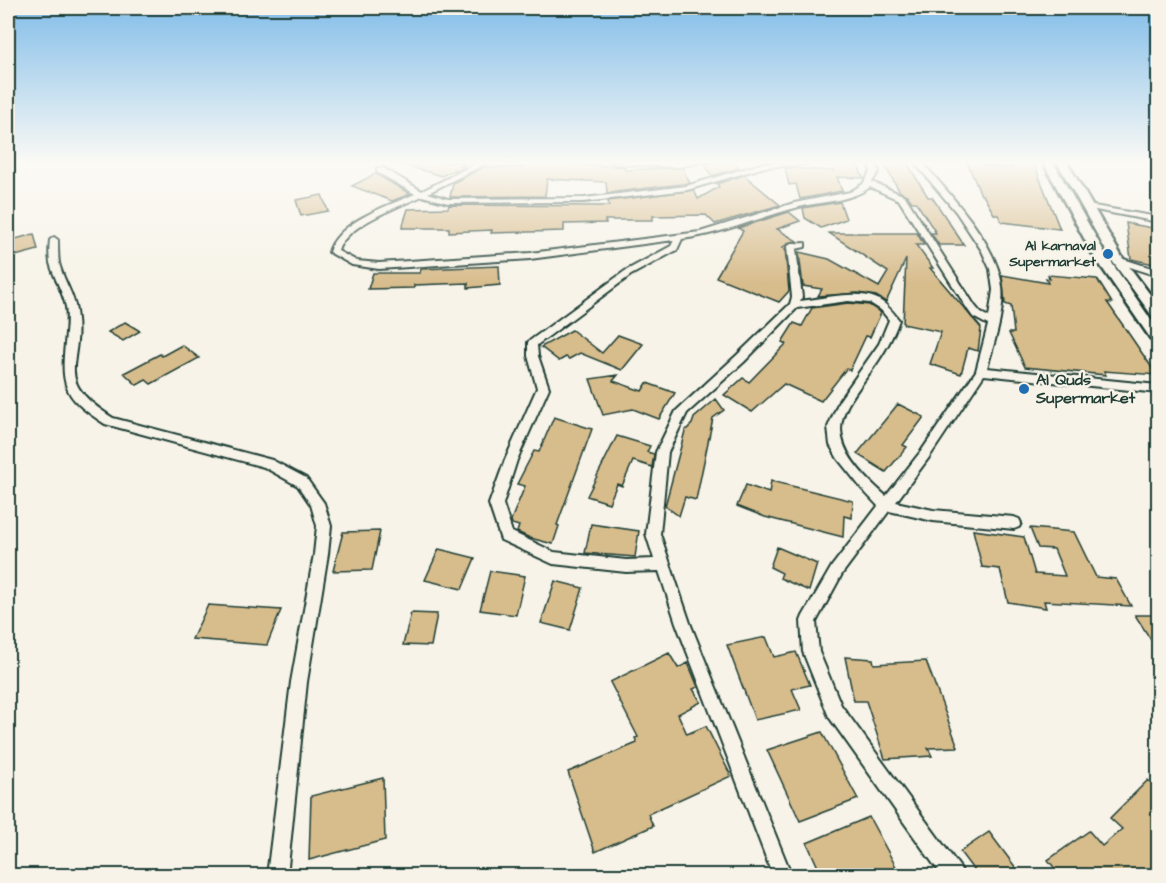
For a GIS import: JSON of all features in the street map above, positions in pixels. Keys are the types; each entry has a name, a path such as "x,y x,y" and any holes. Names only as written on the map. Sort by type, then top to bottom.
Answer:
{"main road":[{"path":"1070,203 1094,248 1158,339"},
{"path":"1084,203 1117,260 1158,314"}],"street":[{"path":"402,203 351,229 337,240 333,252 347,261 379,266 530,256 678,237 723,228 807,203"},
{"path":"905,203 971,308 977,315 994,324"},
{"path":"952,203 990,260 998,290 994,324 981,371 926,453 837,570 808,621 811,652 835,711 954,876"},
{"path":"1085,206 1158,220"},
{"path":"664,566 626,566 553,558 506,536 496,504 511,460 543,388 533,356 532,344 628,273 674,248 678,237"},
{"path":"54,240 56,267 63,281 72,314 66,377 77,395 93,412 109,421 268,463 302,482 317,503 324,526 322,545 299,682 277,876"},
{"path":"783,876 683,623 653,534 662,452 682,411 740,359 794,305 797,297 791,247 802,245"},
{"path":"1117,260 1158,273"},
{"path":"794,305 848,298 872,300 884,308 894,320 891,332 881,350 850,390 837,414 832,431 837,447 851,468 886,505 925,514 1014,523"},
{"path":"981,371 1158,389"}],"building":[{"path":"297,203 325,203 328,211 301,216"},
{"path":"608,203 780,205 715,224 706,215 653,216 653,220 605,220 606,223 564,224 564,231 491,233 492,230 449,232 449,228 402,228 408,209 448,208 449,205 609,206"},
{"path":"840,203 846,219 821,228 805,218 803,208"},
{"path":"917,203 936,203 964,245 939,245 931,233 936,233"},
{"path":"988,203 1050,203 1060,229 1002,222 998,215 994,214"},
{"path":"789,212 800,221 777,229 797,241 790,242 782,248 785,249 789,291 779,302 716,277 743,231 738,228"},
{"path":"1126,223 1158,229 1158,265 1131,259"},
{"path":"829,233 917,233 924,245 916,245 933,268 930,268 981,328 978,351 968,348 961,374 930,364 941,332 903,324 906,259 886,302 876,296 858,293 818,296 822,289 803,286 799,252 829,259 879,287 888,272"},
{"path":"34,234 38,250 8,258 8,241"},
{"path":"499,266 500,285 468,288 468,283 368,289 373,273 420,273 421,269"},
{"path":"1002,275 1048,283 1046,278 1050,279 1048,275 1097,279 1112,303 1107,302 1157,375 1104,371 1106,375 1025,367 1009,333 1014,333 1011,306 1005,304"},
{"path":"848,303 869,305 881,313 870,337 866,336 850,370 846,369 821,401 784,384 752,412 724,395 743,378 749,382 786,344 782,342 794,323 802,326 812,308"},
{"path":"125,322 140,331 123,341 108,332"},
{"path":"572,330 602,353 618,335 643,344 622,370 580,353 559,361 541,347"},
{"path":"182,345 199,358 151,384 146,380 137,385 124,373 160,354 162,356"},
{"path":"618,375 613,381 642,391 647,383 675,393 659,419 633,409 603,415 590,379"},
{"path":"716,399 724,410 713,418 696,500 685,497 679,516 665,506 685,431 694,418"},
{"path":"898,404 924,417 903,445 907,447 886,472 857,454"},
{"path":"554,417 592,429 557,525 559,526 553,544 517,532 519,526 512,524 511,520 525,486 517,484 534,451 539,452"},
{"path":"617,436 650,446 647,452 654,454 652,467 633,461 622,486 617,484 609,503 587,496"},
{"path":"771,481 853,501 852,518 844,516 843,537 765,517 737,506 746,485 769,493"},
{"path":"591,524 639,531 635,557 585,553"},
{"path":"1030,528 1074,532 1096,577 1116,579 1131,606 1044,601 1046,608 1008,602 1000,569 982,567 973,530 1024,537 1035,574 1065,576 1054,549 1038,548"},
{"path":"380,531 372,570 333,571 343,532"},
{"path":"777,547 817,564 809,591 780,578 782,573 770,567"},
{"path":"439,549 475,558 462,589 425,580"},
{"path":"490,571 525,576 516,615 480,610"},
{"path":"555,581 583,588 570,630 541,623"},
{"path":"208,605 281,610 267,645 192,639"},
{"path":"411,613 437,614 431,646 403,645"},
{"path":"1135,615 1158,615 1158,651"},
{"path":"766,637 774,657 796,652 810,685 792,689 801,710 755,720 727,645"},
{"path":"669,653 678,668 688,663 698,687 693,689 701,702 678,714 687,734 706,726 731,776 648,814 653,826 595,852 568,772 637,743 635,738 638,737 610,682"},
{"path":"845,657 873,659 874,664 926,661 958,747 928,748 932,756 885,759 866,701 854,701"},
{"path":"822,732 858,799 800,821 767,750"},
{"path":"383,778 385,840 309,860 311,796"},
{"path":"1148,780 1158,790 1158,876 1061,876 1048,860 1089,831 1102,846 1122,829 1110,818"},
{"path":"869,817 901,876 822,876 807,843"},
{"path":"989,832 1022,876 978,876 960,852"}],"place":[{"name":"Al karnaval Supermarket","path":"1108,254"},
{"name":"Al Quds Supermarket","path":"1024,389"}]}
